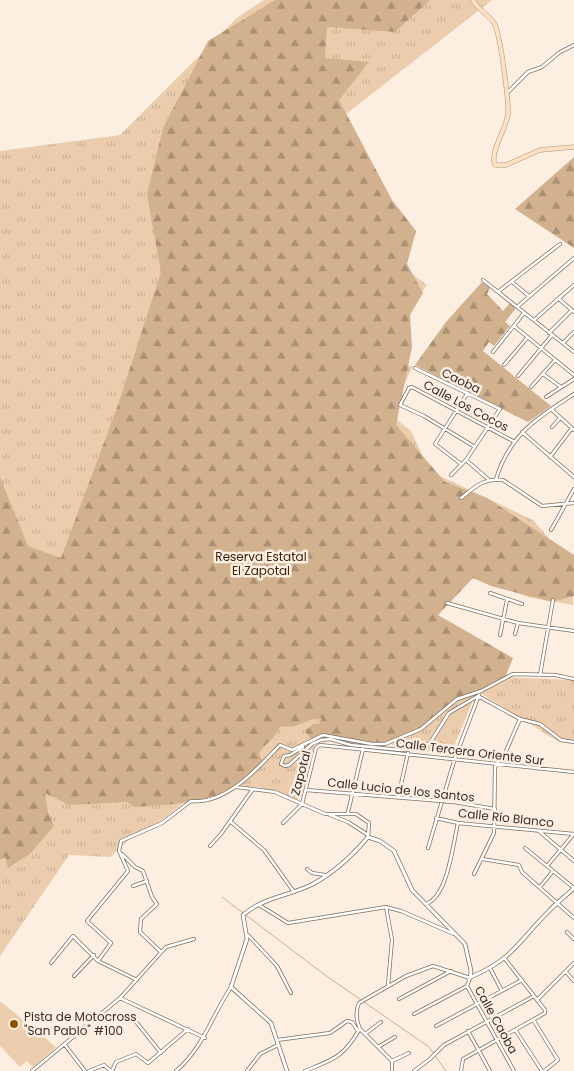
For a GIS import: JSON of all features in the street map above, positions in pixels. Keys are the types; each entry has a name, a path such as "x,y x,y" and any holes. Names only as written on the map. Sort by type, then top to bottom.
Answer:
{"main road":[{"path":"473,0 496,28 508,92 507,121 493,158 495,165 506,165 540,150 574,147"}],"street":[{"path":"508,92 512,90 520,78 574,45"},
{"path":"499,291 560,244"},
{"path":"516,307 574,258"},
{"path":"484,280 574,352"},
{"path":"512,282 529,296"},
{"path":"534,320 573,287"},
{"path":"518,376 550,334 573,311 559,299"},
{"path":"493,352 524,313"},
{"path":"514,326 574,375"},
{"path":"563,343 574,332"},
{"path":"504,365 527,338"},
{"path":"531,387 555,360"},
{"name":"Caoba","path":"415,368 500,409 488,428"},
{"path":"543,374 561,388"},
{"path":"546,396 574,379"},
{"name":"Calle Los Cocos","path":"444,429 399,404 410,387 513,441"},
{"path":"461,464 435,446 444,429 468,394"},
{"path":"496,479 502,460 513,441 551,409 574,394"},
{"path":"550,458 573,429 551,409"},
{"path":"552,427 560,418"},
{"path":"451,475 466,460 488,428"},
{"path":"444,429 475,447"},
{"path":"522,432 574,477"},
{"path":"466,460 488,479"},
{"path":"461,498 488,479 496,479 503,480 542,506 574,503"},
{"path":"551,530 574,489"},
{"path":"490,593 522,604"},
{"path":"500,635 507,600"},
{"path":"540,674 553,600"},
{"path":"448,604 518,624 574,631"},
{"path":"515,634 518,624"},
{"path":"478,696 449,713 430,742 417,750 350,745 330,739 312,744 289,765 284,766 281,764 284,756 290,755 324,735 363,743 385,744 413,733 458,699 481,691 509,675 540,674 574,679"},
{"path":"428,848 455,758 481,691"},
{"path":"478,696 520,719 540,724 560,740 574,742"},
{"path":"474,874 494,833 494,770 520,719"},
{"path":"98,961 111,943 87,921 128,871 120,853 119,847 122,840 162,823 191,801 197,802 218,796 234,787 259,768 280,745 292,750 303,746"},
{"name":"Calle Tercera Oriente Sur","path":"318,746 455,758 574,772"},
{"name":"Zapotal","path":"302,804 318,746"},
{"path":"348,812 363,749"},
{"path":"398,798 408,754"},
{"path":"539,769 540,759"},
{"path":"234,787 275,792 348,822 394,851 410,888 428,903 454,934 467,946 471,971 470,978"},
{"path":"210,846 253,790"},
{"name":"Calle Lucio de los Santos","path":"306,790 442,801 495,809"},
{"path":"283,822 302,804"},
{"path":"291,993 277,966 248,935 243,915 257,904 294,892 325,875 368,836 369,827 367,820 348,812 328,814"},
{"name":"Calle Río Blanco","path":"436,818 458,823 574,834"},
{"path":"230,822 264,850 294,892"},
{"path":"428,903 435,898 442,887 458,823"},
{"path":"539,831 574,861"},
{"path":"547,866 574,834"},
{"path":"305,1071 342,1054 354,1040 359,1030 356,1011 359,1003 388,985 412,973 433,966 470,978 505,959 574,888 525,848"},
{"path":"120,853 135,868 144,871 152,897 157,904 141,918 140,932 161,952"},
{"path":"481,859 518,864 522,872 574,918"},
{"path":"307,870 312,873 325,875"},
{"path":"540,887 553,871"},
{"path":"133,886 147,881"},
{"path":"257,904 288,922 386,907 401,911 454,934"},
{"path":"386,907 392,940 388,985"},
{"path":"568,932 574,939"},
{"path":"176,1071 189,1060 205,1038 218,1007 231,987 248,935"},
{"path":"51,962 73,936 98,961 137,980"},
{"path":"32,1071 120,998 166,947 194,940"},
{"path":"74,976 94,955"},
{"path":"461,1071 463,1059 534,1021 545,1013 545,1010 505,959"},
{"path":"537,1000 574,963"},
{"path":"490,968 502,991"},
{"path":"399,999 451,971"},
{"path":"566,972 574,981"},
{"name":"Calle Caoba","path":"470,978 467,986 514,1071"},
{"path":"436,1026 522,980"},
{"path":"414,1014 467,986"},
{"path":"231,987 266,1017 275,1030 287,1071"},
{"path":"414,1071 444,1045 534,996"},
{"path":"120,998 205,1038"},
{"path":"133,1018 160,1053"},
{"path":"277,1040 330,1033 347,1021 352,1022 392,1061 392,1071"},
{"path":"516,1030 543,1071 558,1060 534,1021"},
{"path":"364,1034 381,1022"},
{"path":"89,1071 96,1066 104,1065 112,1071 116,1062 126,1056 136,1054 148,1063 188,1029"},
{"path":"468,1031 490,1071"},
{"path":"378,1047 396,1037"},
{"path":"65,1045 85,1071"},
{"path":"247,1071 260,1054 278,1045"},
{"path":"392,1061 409,1053"}],"green space":[{"name":"Reserva Estatal El Zapotal","path":"264,0 492,0 272,172 427,285 380,351 412,367 391,415 411,431 426,463 440,476 533,520 574,567 573,605 528,597 471,576 435,615 511,659 504,677 574,680 574,743 559,742 477,691 450,756 379,742 317,737 297,802 259,787 235,786 190,798 154,826 133,836 110,857 69,855 0,956 0,151 120,135 238,17"},
{"name":"Reserva Estatal El Zapotal","path":"275,0 430,0 395,32 327,27 325,58 369,62 339,100 392,200 416,231 407,264 423,293 410,315 412,347 396,425 445,482 487,498 574,555 574,596 552,602 491,586 473,578 438,615 513,658 504,680 480,693 454,703 412,735 384,746 334,739 312,741 305,731 313,724 319,724 322,718 313,719 298,725 280,726 276,734 259,754 264,763 236,786 221,794 205,799 134,807 127,802 69,805 45,793 48,812 54,826 30,854 8,868 5,856 0,860 0,477 28,546 61,558 119,402 161,272 147,194 163,128 208,41"},
{"path":"574,157 574,248 515,209"},
{"path":"482,282 490,288 487,294 503,311 510,303 516,308 505,322 510,326 494,346 489,342 483,351 551,406 528,422 415,365 446,322"},
{"name":"Pista de Motocross \"San Pablo\" #100","path":"0,1001 56,1047 33,1067 27,1061 20,1067 0,1046"}],"waterway":[{"path":"222,897 325,975 429,1047 446,1071"}],"place":[{"name":"Pista de Motocross \"San Pablo\" #100","path":"14,1024"}]}
